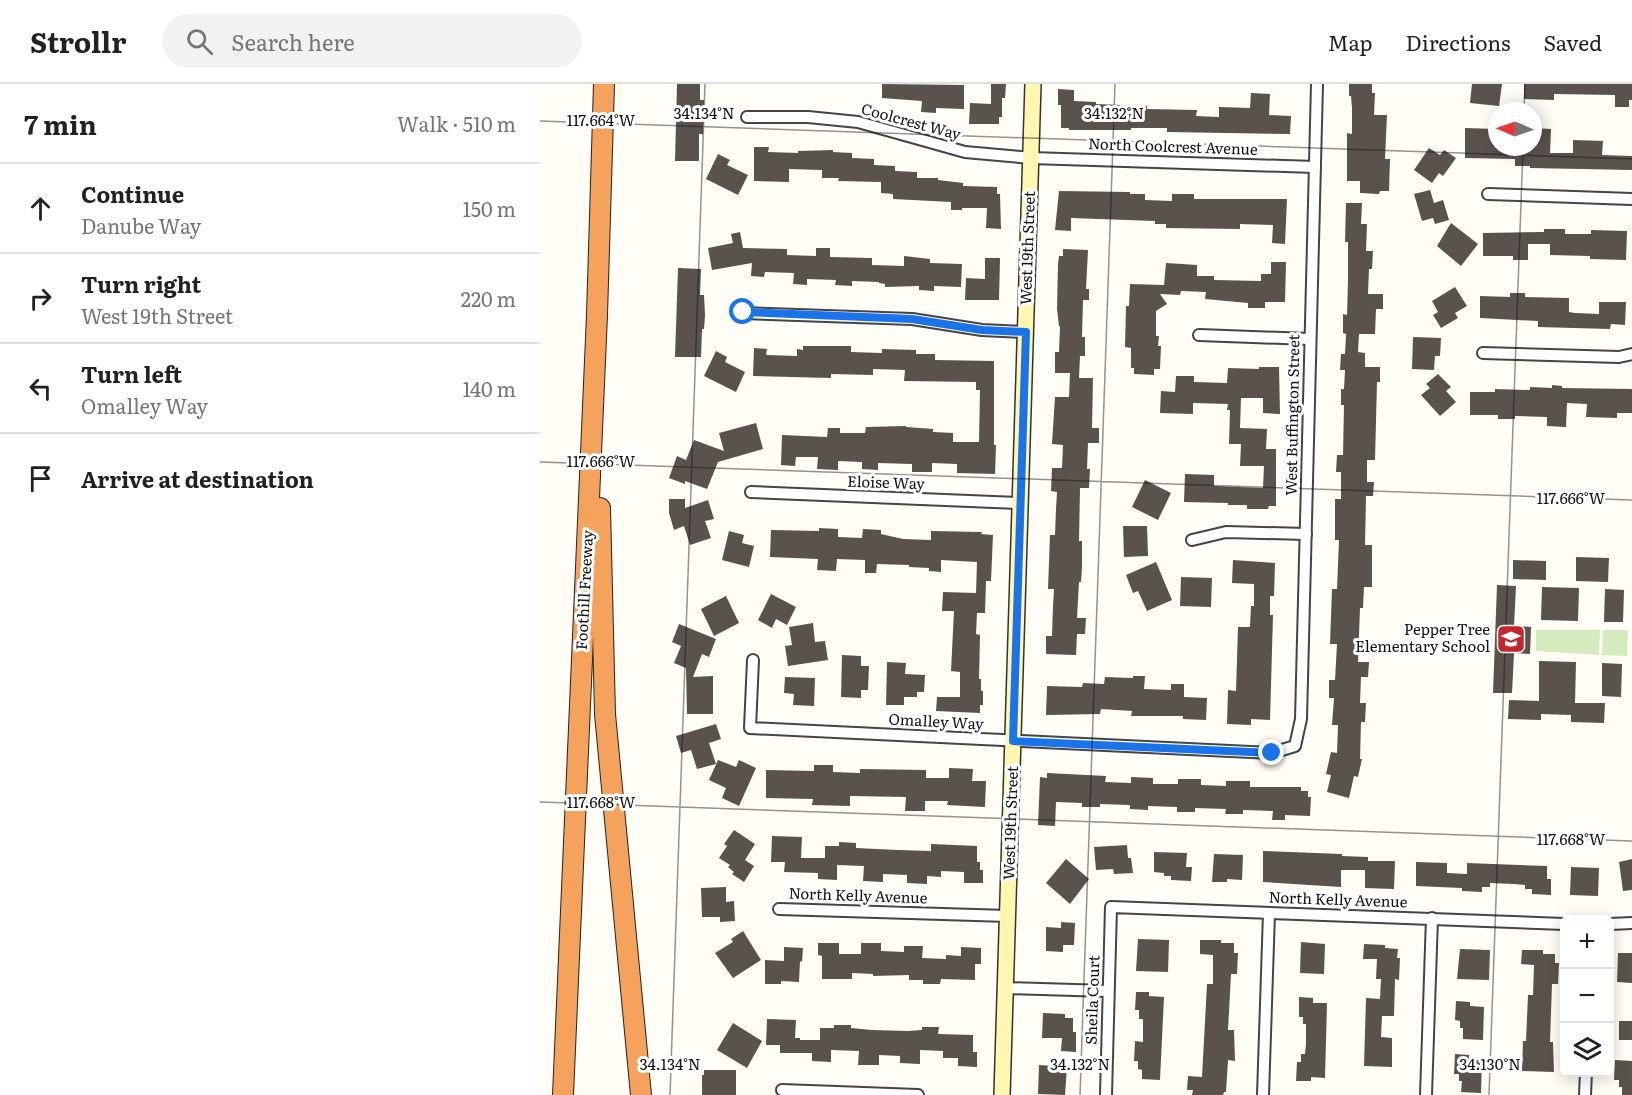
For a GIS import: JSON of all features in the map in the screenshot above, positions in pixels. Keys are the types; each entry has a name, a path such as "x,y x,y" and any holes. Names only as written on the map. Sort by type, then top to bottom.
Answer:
{"highway":[{"name":"Foothill Freeway","path":"562,1095 597,315 604,84"},
{"path":"597,315 605,714 641,1095"}],"main road":[{"name":"West 19th Street","path":"1002,1095 1033,84"}],"street":[{"name":"West Buffington Street","path":"1295,746 1301,719 1317,84"},
{"name":"Coolcrest Way","path":"747,117 808,117 858,122 949,149 1031,158"},
{"name":"North Coolcrest Avenue","path":"1031,158 1315,167"},
{"path":"1488,194 1632,199"},
{"path":"743,312 912,319 982,330 1026,332"},
{"path":"1199,335 1310,339"},
{"path":"1483,353 1619,357 1632,354"},
{"name":"Eloise Way","path":"751,492 1020,503"},
{"path":"1192,540 1226,532 1306,534"},
{"name":"Omalley Way","path":"753,660 750,728 1272,753 1295,746"},
{"name":"North Kelly Avenue","path":"1111,907 1560,924"},
{"name":"Sheila Court","path":"1106,1095 1111,907"},
{"name":"North Kelly Avenue","path":"779,909 1008,916"},
{"path":"1263,1095 1269,913"},
{"path":"1426,1095 1432,918"},
{"path":"1614,924 1632,923"},
{"path":"1005,988 1108,991"},
{"path":"1585,1095 1586,1077"},
{"path":"782,1090 918,1095"}],"green space":[{"path":"1536,630 1600,630 1599,655 1536,651"},
{"path":"1603,630 1628,630 1627,656 1602,655"}],"building":[{"path":"677,84 700,84 700,100 704,100 703,134 699,134 699,161 675,161"},
{"path":"882,84 964,85 964,109 936,108 936,113 921,112 922,101 882,98"},
{"path":"991,84 1006,84 999,124 969,124 970,103 991,104"},
{"path":"1349,84 1372,84 1372,93 1375,93 1374,115 1387,115 1385,159 1390,159 1389,191 1380,191 1379,194 1360,193 1360,181 1347,181 1347,133 1352,134"},
{"path":"1472,84 1502,84 1500,102 1488,102 1488,105 1470,103"},
{"path":"1524,84 1632,84 1632,100 1629,100 1629,107 1615,107 1615,95 1554,94 1554,100 1524,99"},
{"path":"1058,89 1074,90 1074,101 1147,106 1147,109 1197,110 1196,116 1219,117 1219,107 1250,108 1251,93 1270,94 1269,115 1291,116 1290,134 1167,132 1167,128 1069,130 1069,128 1061,128"},
{"path":"1465,128 1488,129 1488,156 1542,156 1542,128 1551,129 1550,153 1573,153 1573,140 1603,141 1602,155 1632,156 1632,170 1530,168 1530,166 1515,166 1515,159 1465,158"},
{"path":"754,147 769,147 768,152 798,153 798,151 833,150 833,152 852,153 852,158 874,159 874,165 895,166 895,171 917,172 917,178 938,178 938,180 963,183 963,186 997,187 997,194 1000,194 1001,229 986,228 987,208 951,210 951,202 893,199 893,194 881,193 881,182 838,181 839,178 822,178 822,170 789,169 789,182 754,181"},
{"path":"1429,148 1440,155 1444,150 1456,158 1443,176 1439,173 1432,183 1414,170"},
{"path":"718,154 730,160 727,165 748,175 738,195 706,179"},
{"path":"1430,190 1434,203 1443,200 1449,220 1435,224 1433,218 1422,221 1414,194"},
{"path":"1059,191 1130,192 1130,194 1145,194 1145,200 1172,201 1172,194 1194,194 1194,199 1287,199 1285,244 1272,243 1273,225 1240,224 1240,229 1166,228 1166,224 1155,224 1155,221 1071,218 1071,231 1055,230"},
{"path":"1346,203 1362,203 1361,224 1367,224 1366,251 1373,251 1372,269 1369,269 1368,294 1383,294 1383,309 1376,309 1375,334 1359,334 1358,352 1365,353 1365,367 1380,367 1380,382 1377,382 1375,460 1367,460 1367,482 1374,482 1373,496 1366,496 1365,545 1372,545 1372,587 1364,587 1363,608 1360,608 1358,662 1369,662 1368,677 1361,677 1360,703 1366,703 1365,722 1361,722 1360,759 1362,759 1358,777 1354,776 1349,798 1327,792 1331,775 1326,774 1331,752 1337,753 1338,725 1332,725 1334,698 1329,698 1329,680 1335,680 1337,644 1330,644 1332,589 1337,589 1339,540 1335,540 1335,499 1341,499 1341,472 1336,472 1337,455 1343,455 1344,405 1341,405 1341,389 1344,389 1345,370 1340,370 1341,354 1345,354 1346,334 1343,333 1343,314 1347,315"},
{"path":"1451,223 1478,244 1461,266 1437,246"},
{"path":"1544,229 1565,229 1565,234 1591,234 1591,230 1627,231 1626,260 1550,255 1550,244 1528,244 1528,260 1513,260 1513,256 1483,256 1483,233 1544,232"},
{"path":"740,232 743,248 787,249 787,255 816,256 816,248 830,248 830,257 872,258 872,265 904,266 904,256 930,259 930,263 962,264 961,287 934,286 934,291 919,290 919,286 885,287 885,284 879,282 852,281 852,286 835,285 836,280 807,279 807,285 793,284 794,273 765,272 764,277 751,276 752,263 712,270 708,248 733,243 731,234"},
{"path":"1063,249 1088,250 1086,289 1089,289 1089,300 1083,300 1082,337 1085,337 1085,356 1080,356 1079,378 1093,378 1092,428 1099,428 1099,443 1088,443 1089,488 1080,488 1079,541 1082,541 1082,567 1077,618 1086,618 1085,634 1077,634 1076,655 1046,654 1046,636 1052,636 1054,589 1048,589 1050,535 1055,535 1057,492 1051,491 1052,468 1062,468 1063,445 1052,444 1055,397 1069,397 1070,373 1055,373 1055,352 1059,352 1060,327 1057,309 1058,264 1059,256 1063,256"},
{"path":"985,258 1000,258 999,300 965,300 966,278 985,279"},
{"path":"1271,262 1286,262 1285,302 1265,302 1265,308 1248,308 1248,303 1205,299 1206,292 1181,291 1180,295 1160,294 1167,304 1156,311 1156,336 1159,336 1158,346 1161,346 1160,369 1154,369 1154,375 1134,374 1134,368 1131,368 1131,348 1125,347 1126,306 1129,306 1130,284 1164,285 1166,263 1197,265 1197,276 1214,276 1214,280 1261,281 1261,274 1271,274"},
{"path":"678,268 701,269 700,295 704,295 705,315 701,357 675,357"},
{"path":"1455,287 1467,306 1455,313 1458,318 1441,328 1433,315 1438,312 1432,301"},
{"path":"1510,293 1525,293 1525,297 1569,298 1569,312 1575,313 1599,314 1599,302 1626,302 1625,325 1611,324 1610,329 1538,327 1538,321 1480,318 1480,296 1510,297"},
{"path":"1413,337 1441,338 1440,356 1435,356 1434,370 1412,369"},
{"path":"803,346 851,346 851,352 882,353 882,349 916,350 916,354 935,354 935,360 994,361 995,474 957,473 957,464 932,463 932,472 912,472 912,464 878,463 878,470 862,469 862,462 838,461 838,470 817,469 818,457 796,457 795,466 781,465 782,435 827,437 828,428 840,428 840,433 865,433 866,427 906,426 933,429 933,432 953,433 953,442 979,442 980,390 976,390 976,382 904,381 905,370 873,369 873,375 831,374 831,378 753,376 754,348 767,349 766,355 797,356 797,349 803,350"},
{"path":"716,351 727,357 725,362 745,372 736,392 704,376"},
{"path":"1259,367 1279,367 1280,414 1263,413 1263,398 1241,398 1240,428 1267,429 1266,449 1276,449 1276,506 1269,506 1268,509 1247,509 1247,505 1184,502 1185,474 1214,475 1214,486 1263,488 1264,466 1240,466 1241,444 1229,444 1230,410 1227,410 1228,404 1193,403 1193,414 1160,413 1161,391 1175,392 1176,376 1194,376 1194,382 1227,383 1228,368 1259,369"},
{"path":"1438,374 1451,387 1446,391 1456,402 1440,416 1421,395 1430,388 1426,384"},
{"path":"1552,385 1562,386 1562,388 1632,389 1632,413 1617,413 1617,418 1586,417 1587,404 1567,403 1566,427 1547,426 1547,417 1515,416 1515,419 1498,419 1498,415 1470,415 1470,392 1495,392 1495,389 1530,390 1530,387 1552,388"},
{"path":"756,423 763,449 718,462 707,489 669,478 677,456 686,460 694,440 724,451 719,433"},
{"path":"1145,480 1171,493 1158,520 1132,507"},
{"path":"669,499 685,499 685,508 708,500 714,519 705,521 711,538 690,545 684,526 674,530 669,513"},
{"path":"1123,526 1147,526 1148,556 1124,557"},
{"path":"819,528 838,529 838,537 862,538 863,529 881,530 881,534 903,539 931,540 931,531 982,532 981,534 993,535 991,581 986,581 985,613 977,613 976,634 980,635 979,679 981,679 981,691 983,691 983,705 980,705 980,713 936,711 937,697 960,697 960,672 951,671 954,611 942,611 943,592 976,593 977,562 941,560 941,572 929,571 929,568 909,567 909,565 877,564 876,573 865,573 865,560 837,559 836,571 817,570 818,559 770,557 771,530 819,531"},
{"path":"729,531 744,535 742,543 754,546 749,567 722,560"},
{"path":"1576,557 1609,558 1608,582 1576,581"},
{"path":"1233,560 1275,563 1274,596 1270,596 1270,615 1273,615 1270,720 1251,719 1251,725 1227,724 1228,690 1236,691 1238,627 1250,627 1251,606 1254,606 1254,584 1232,583"},
{"path":"1513,560 1546,561 1546,580 1513,579"},
{"path":"1156,562 1172,600 1147,611 1138,591 1133,593 1126,575"},
{"path":"1181,577 1212,578 1211,607 1180,606"},
{"path":"1497,585 1516,586 1514,626 1531,627 1530,654 1514,653 1512,693 1493,693"},
{"path":"1542,587 1579,588 1578,621 1541,620"},
{"path":"1605,589 1624,590 1623,622 1604,622"},
{"path":"771,594 796,607 787,625 776,619 772,628 758,620"},
{"path":"726,596 739,623 714,636 701,609"},
{"path":"813,623 815,642 825,641 828,660 788,666 785,646 792,645 789,627"},
{"path":"679,624 716,639 709,657 702,654 693,677 713,676 713,714 687,714 686,668 674,663 681,646 672,642"},
{"path":"842,655 861,656 861,666 869,666 868,690 861,690 861,698 841,697"},
{"path":"1539,661 1576,662 1575,703 1605,703 1604,723 1571,722 1571,715 1541,714 1541,720 1508,719 1509,700 1539,701"},
{"path":"887,662 906,663 905,674 925,675 924,692 917,692 917,697 904,697 904,705 886,705"},
{"path":"1602,663 1622,664 1621,697 1602,696"},
{"path":"1133,676 1145,676 1144,689 1171,690 1171,684 1184,684 1184,697 1207,698 1206,720 1183,719 1183,716 1131,716 1132,711 1101,709 1100,714 1046,715 1047,686 1082,687 1083,683 1104,684 1105,677 1133,678"},
{"path":"785,677 815,678 814,706 793,705 794,694 784,693"},
{"path":"716,724 721,739 709,743 716,764 697,769 691,750 681,753 676,736"},
{"path":"718,760 736,767 739,760 756,768 739,806 722,798 726,788 709,780"},
{"path":"814,765 833,765 833,772 860,773 860,769 926,770 926,778 949,778 949,768 973,769 972,781 986,781 985,807 947,805 948,801 925,801 925,811 905,811 906,797 850,796 850,806 812,805 813,799 766,798 766,770 814,771"},
{"path":"1047,773 1106,776 1105,782 1131,783 1131,777 1153,778 1153,784 1178,784 1178,779 1201,779 1201,785 1226,786 1226,781 1250,781 1250,787 1301,787 1301,791 1308,791 1308,797 1311,797 1310,816 1285,815 1285,820 1272,820 1273,811 1243,810 1243,814 1225,814 1226,809 1195,808 1195,812 1177,812 1177,807 1148,806 1148,810 1130,809 1130,805 1100,804 1100,807 1082,807 1082,803 1056,802 1055,826 1038,825 1040,777 1047,778"},
{"path":"734,830 755,844 745,860 754,866 744,882 732,874 734,872 728,867 730,865 719,858 727,846 724,844"},
{"path":"772,836 802,837 801,858 825,858 825,846 839,846 839,842 856,843 856,848 931,851 931,844 977,846 977,862 980,862 980,870 983,870 983,883 964,883 964,872 941,871 941,877 927,876 927,884 907,883 907,875 883,874 883,882 863,881 864,866 837,865 837,880 818,879 818,873 784,872 785,862 771,862"},
{"path":"1127,845 1133,873 1114,874 1113,869 1096,870 1094,847"},
{"path":"1263,851 1342,854 1342,856 1368,857 1368,861 1395,861 1394,889 1365,888 1365,870 1341,870 1341,887 1263,882"},
{"path":"1154,852 1187,853 1186,867 1192,867 1191,881 1171,880 1171,876 1154,872"},
{"path":"1214,854 1243,855 1242,880 1227,879 1227,882 1212,882"},
{"path":"1066,859 1089,879 1070,904 1046,883"},
{"path":"1632,859 1632,890 1623,891 1619,862"},
{"path":"1416,862 1447,863 1447,873 1467,874 1467,863 1547,866 1547,879 1551,879 1551,895 1532,894 1532,889 1525,889 1525,885 1514,884 1490,883 1490,887 1482,887 1482,892 1462,891 1462,888 1416,886"},
{"path":"1571,867 1599,868 1598,896 1570,895"},
{"path":"726,887 726,902 734,901 735,921 720,922 720,917 702,917 701,888"},
{"path":"1061,922 1075,923 1074,945 1063,945 1063,952 1046,951 1046,927 1061,928"},
{"path":"743,931 761,960 733,978 715,953 733,942 731,939"},
{"path":"1138,939 1169,940 1168,972 1136,971"},
{"path":"1200,940 1221,940 1221,943 1234,943 1234,953 1238,953 1237,974 1231,974 1228,1030 1234,1030 1235,1061 1228,1060 1226,1092 1223,1095 1192,1095 1193,1090 1187,1090 1188,1076 1202,1077 1207,984 1213,984 1213,955 1200,954"},
{"path":"1301,942 1325,944 1324,974 1300,973"},
{"path":"818,943 839,943 839,954 861,954 861,943 881,943 881,951 904,952 904,946 923,946 922,958 946,959 946,955 961,956 961,947 981,948 981,964 975,964 975,980 941,979 940,984 923,984 923,980 909,980 909,975 873,976 873,974 852,973 852,979 822,979 822,956 818,955"},
{"path":"1364,944 1385,945 1385,948 1398,949 1399,980 1395,979 1394,1016 1382,1016 1381,1037 1392,1038 1392,1067 1364,1066 1366,998 1380,999 1381,979 1376,979 1377,959 1363,959"},
{"path":"784,947 803,948 799,982 781,981 781,984 765,984 765,960 784,961"},
{"path":"1460,949 1490,950 1489,980 1457,979"},
{"path":"1522,950 1543,950 1543,954 1555,954 1555,963 1559,963 1558,984 1552,984 1550,1042 1553,1042 1554,1072 1522,1071 1528,995 1533,995 1534,965 1521,964"},
{"path":"1618,953 1632,953 1632,983 1617,982"},
{"path":"1136,992 1149,992 1149,996 1164,997 1160,1080 1142,1079 1142,1070 1138,1069 1138,1061 1134,1061 1135,1041 1143,1042 1143,1019 1139,1019 1139,1010 1135,1010"},
{"path":"1299,997 1313,998 1313,1003 1327,1003 1325,1078 1311,1077 1311,1081 1296,1081 1297,1062 1301,1062 1301,1054 1305,1054 1306,1044 1306,1024 1303,1024 1303,1017 1299,1017"},
{"path":"1456,1001 1470,1002 1470,1006 1484,1007 1483,1040 1463,1039 1463,1028 1460,1028 1460,1021 1455,1020"},
{"path":"1043,1013 1065,1014 1065,1018 1073,1018 1076,1052 1061,1051 1062,1038 1042,1038"},
{"path":"767,1019 796,1020 795,1038 800,1038 800,1040 820,1040 820,1028 834,1028 834,1025 851,1025 851,1028 872,1030 908,1031 922,1030 922,1027 939,1027 938,1034 973,1035 973,1052 977,1052 977,1067 958,1066 958,1058 943,1058 943,1051 920,1050 920,1064 900,1063 900,1056 879,1055 879,1065 858,1065 859,1051 831,1050 831,1062 812,1061 812,1053 780,1053 780,1045 766,1045"},
{"path":"1619,1021 1632,1021 1632,1040 1619,1040"},
{"path":"733,1023 762,1041 747,1068 717,1050"},
{"path":"1455,1054 1469,1055 1469,1060 1482,1060 1481,1093 1461,1092 1462,1081 1459,1081 1459,1074 1454,1074"},
{"path":"1615,1060 1632,1061 1632,1095 1622,1095 1619,1080 1614,1080"},
{"path":"1039,1065 1067,1067 1065,1095 1038,1094"},
{"path":"704,1070 736,1070 736,1095 702,1095"}],"place":[{"name":"Pepper Tree Elementary School","path":"1511,639"}],"route":[{"path":"743,312 912,319 982,330 1026,332 1013,741 1272,753"}]}
